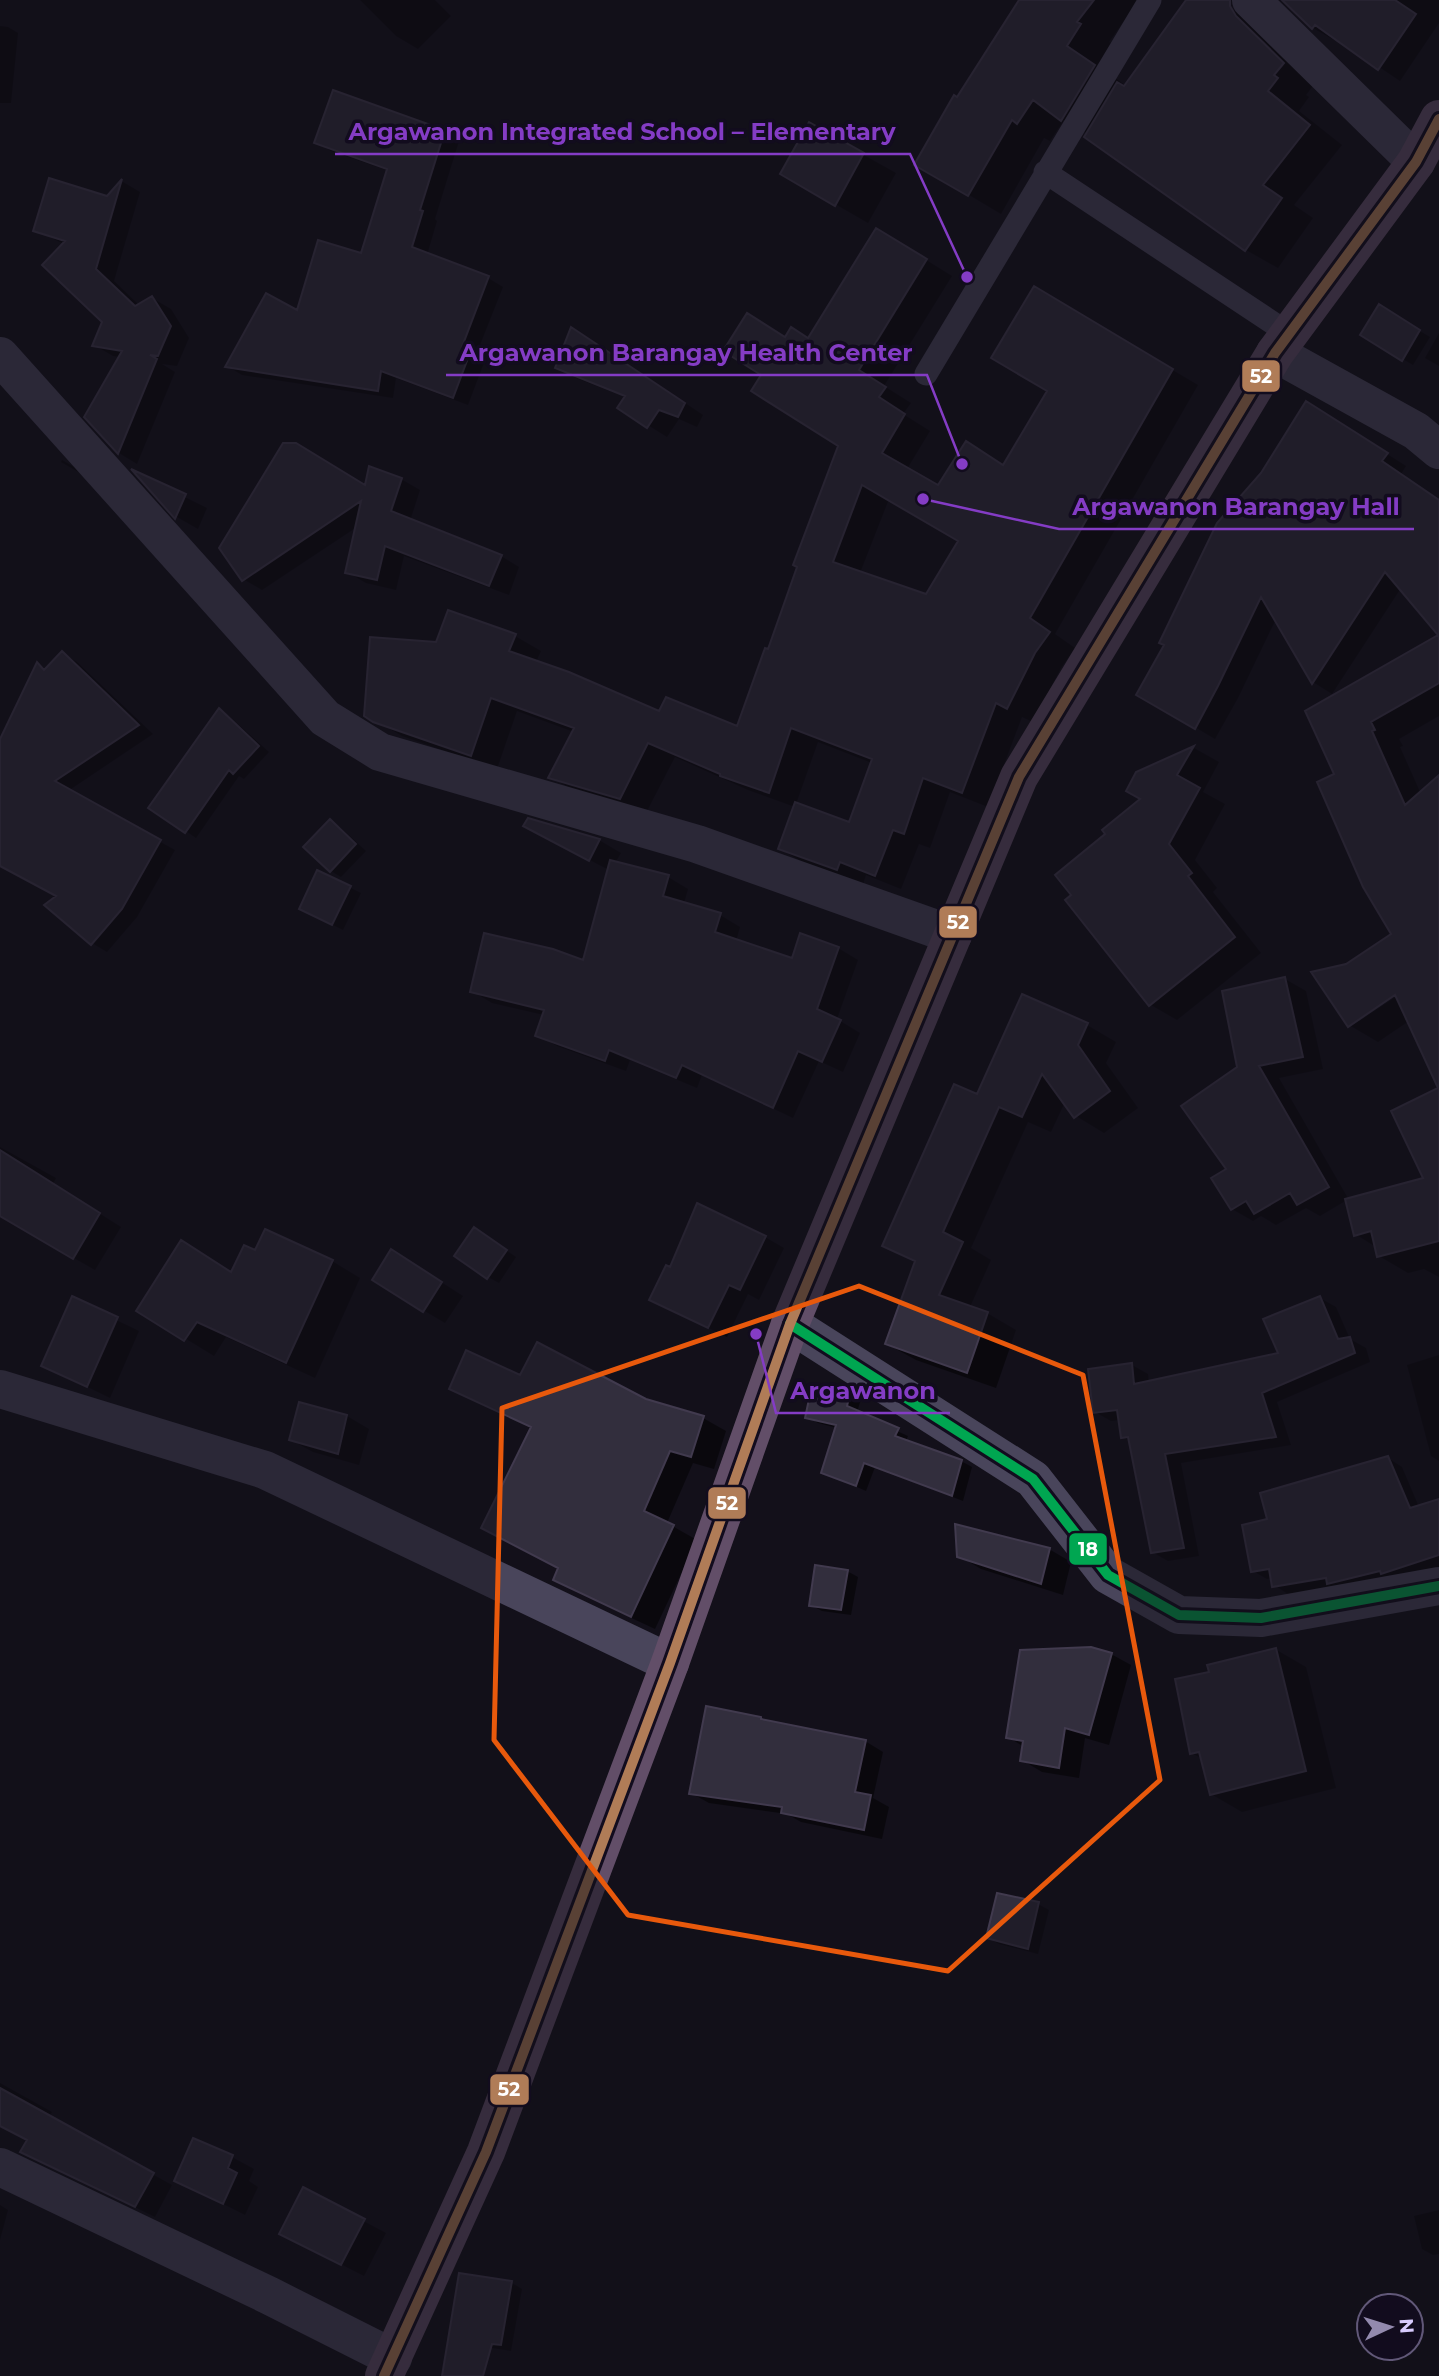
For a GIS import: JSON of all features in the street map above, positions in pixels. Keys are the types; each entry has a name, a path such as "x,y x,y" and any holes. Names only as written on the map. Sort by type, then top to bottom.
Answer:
{"highway":[{"path":"389,2367 486,2152 670,1663 790,1324 1018,777 1281,343 1416,162 1439,119"}],"street":[{"path":"1251,0 1416,162"},
{"path":"1281,343 1439,450"},
{"path":"0,356 325,718 380,752 697,844 953,935"},
{"path":"790,1324 1033,1479 1108,1575 1179,1615 1261,1618 1439,1586"},
{"path":"0,1389 265,1470 670,1663"},
{"path":"0,2167 270,2296 389,2367"}],"lane":[{"path":"926,374 1150,0"},
{"path":"1045,172 1281,343"}],"highlighted area":[{"path":"859,1286 1083,1375 1160,1780 948,1971 628,1915 494,1740 502,1408"}],"building":[{"path":"1019,0 1094,0 1077,22 1081,24 1067,46 1095,65 1061,121 1033,100 1017,124 1012,120 968,196 914,165 954,95 957,97"},
{"path":"1186,0 1230,0 1230,6 1236,16 1284,63 1274,75 1278,78 1268,91 1310,125 1263,185 1282,198 1245,251 1084,137 1117,82 1124,86"},
{"path":"1282,0 1395,0 1416,14 1378,70 1315,25 1312,29"},
{"path":"333,90 445,130 420,210 423,211 412,247 489,276 462,347 471,350 453,398 381,371 378,391 225,367 266,293 297,310 318,240 361,253 387,169 314,143"},
{"path":"809,122 864,153 835,206 780,174"},
{"path":"49,178 107,196 122,179 96,269 135,306 152,296 171,326 158,356 150,355 157,359 118,454 84,417 122,351 92,346 102,322 42,265 65,241 33,231"},
{"path":"876,228 927,259 859,370 886,387 879,397 905,414 882,453 938,485 966,441 1003,465 1047,391 991,358 1034,286 1173,369 1030,618 1050,632 1035,653 1007,709 996,703 962,793 923,778 904,834 893,830 875,876 840,862 837,870 778,849 795,802 849,822 872,759 791,728 769,793 720,776 648,743 620,799 548,778 574,728 491,698 471,756 373,722 364,716 370,637 436,642 448,610 516,634 509,651 569,672 659,711 666,697 737,726 765,648 768,649 797,567 793,565 838,446 751,391 761,375 723,351 747,313 785,337 791,327 808,338","holes":["862,485 958,541 926,594 833,562"]},
{"path":"1379,304 1420,330 1402,361 1360,335"},
{"path":"571,327 685,403 678,417 659,410 647,428 617,408 625,396 555,368"},
{"path":"1306,401 1388,453 1382,461 1439,500 1439,683 1371,722 1375,730 1372,731 1405,805 1439,775 1439,1241 1377,1257 1371,1231 1354,1236 1345,1199 1423,1178 1391,1111 1438,1088 1395,995 1348,1027 1311,972 1346,964 1391,934 1363,887 1317,782 1334,774 1305,711 1438,635 1385,572 1312,684 1261,597 1195,729 1136,695 1164,645 1159,643 1217,523 1261,473"},
{"path":"283,443 296,443 365,485 369,466 402,478 391,511 502,555 489,586 385,546 377,580 345,573 361,501 242,581 219,548"},
{"path":"131,469 186,494 175,519"},
{"path":"62,651 139,725 55,781 161,840 122,909 91,945 44,905 56,896 0,866 0,739 37,662 44,670"},
{"path":"219,708 259,746 233,774 229,770 185,833 148,808"},
{"path":"1194,746 1177,775 1200,788 1169,844 1192,873 1188,876 1235,937 1149,1006 1065,900 1071,895 1055,875 1105,834 1102,830 1140,799 1126,791 1136,772"},
{"path":"528,818 600,839 589,861 523,826"},
{"path":"330,819 356,844 330,872 303,847"},
{"path":"610,860 669,875 663,896 721,913 715,932 792,958 800,933 839,947 817,1009 841,1020 822,1062 798,1051 773,1108 682,1065 676,1078 609,1050 605,1061 535,1036 544,1010 470,992 484,933 553,949 583,960"},
{"path":"317,870 351,886 332,925 299,909"},
{"path":"1285,977 1303,1057 1259,1066 1329,1187 1297,1205 1290,1193 1254,1214 1246,1201 1231,1210 1211,1178 1226,1169 1181,1106 1237,1067 1222,991"},
{"path":"1022,994 1088,1023 1078,1045 1110,1091 1074,1118 1042,1074 1022,1117 999,1107 943,1232 963,1242 939,1295 988,1312 967,1373 885,1344 915,1261 882,1246 954,1084 977,1094"},
{"path":"0,1150 100,1213 73,1259 0,1216"},
{"path":"697,1203 766,1236 740,1290 729,1285 708,1328 649,1300 666,1265 670,1267"},
{"path":"474,1227 507,1250 487,1279 454,1256"},
{"path":"265,1229 333,1260 286,1363 197,1322 184,1341 136,1311 181,1240 231,1272 244,1245 255,1250"},
{"path":"391,1249 442,1282 423,1312 372,1280"},
{"path":"72,1296 118,1317 87,1387 41,1366"},
{"path":"1320,1296 1338,1339 1350,1337 1355,1353 1262,1393 1276,1437 1165,1454 1184,1548 1151,1553 1128,1437 1121,1438 1117,1410 1093,1413 1088,1369 1132,1363 1134,1384 1278,1353 1263,1319"},
{"path":"537,1342 646,1399 704,1416 691,1457 670,1451 644,1511 674,1525 631,1617 553,1580 558,1568 481,1528 531,1427 449,1389 466,1350 520,1375"},
{"path":"812,1385 850,1394 847,1406 899,1428 895,1436 962,1460 952,1496 864,1463 856,1486 821,1473 836,1425 805,1418"},
{"path":"299,1402 347,1415 338,1454 289,1440"},
{"path":"1388,1456 1410,1508 1439,1499 1439,1555 1381,1574 1380,1571 1327,1584 1326,1578 1272,1587 1269,1569 1251,1572 1242,1525 1267,1519 1260,1493"},
{"path":"955,1524 1050,1548 1041,1584 957,1557"},
{"path":"815,1565 848,1570 841,1610 809,1606"},
{"path":"1091,1647 1112,1653 1089,1735 1065,1728 1059,1768 1020,1761 1023,1741 1006,1738 1020,1650"},
{"path":"1276,1648 1306,1771 1210,1795 1199,1752 1190,1754 1175,1679 1209,1672 1207,1665"},
{"path":"706,1706 866,1740 855,1792 871,1795 864,1830 781,1813 782,1807 689,1794"},
{"path":"997,1893 1039,1902 1028,1949 986,1938"},
{"path":"0,2088 154,2173 135,2207 20,2152 27,2140 0,2126"},
{"path":"193,2138 233,2155 228,2168 237,2173 223,2204 174,2181"},
{"path":"303,2187 365,2219 341,2265 279,2234"},
{"path":"459,2273 512,2281 501,2345 492,2344 483,2376 442,2376"}],"transit line":[{"name":"52","path":"384,2376 486,2152 670,1663 790,1324 1019,777 1275,353 1416,162 1439,119"},
{"name":"18","path":"790,1324 1033,1479 1108,1575 1179,1615 1261,1618 1439,1586"}],"place":[{"name":"Argawanon Integrated School – Elementary","path":"967,277"},
{"name":"Argawanon Barangay Health Center","path":"962,464"},
{"name":"Argawanon Barangay Hall","path":"923,499"},
{"name":"Argawanon","path":"756,1334"}]}
